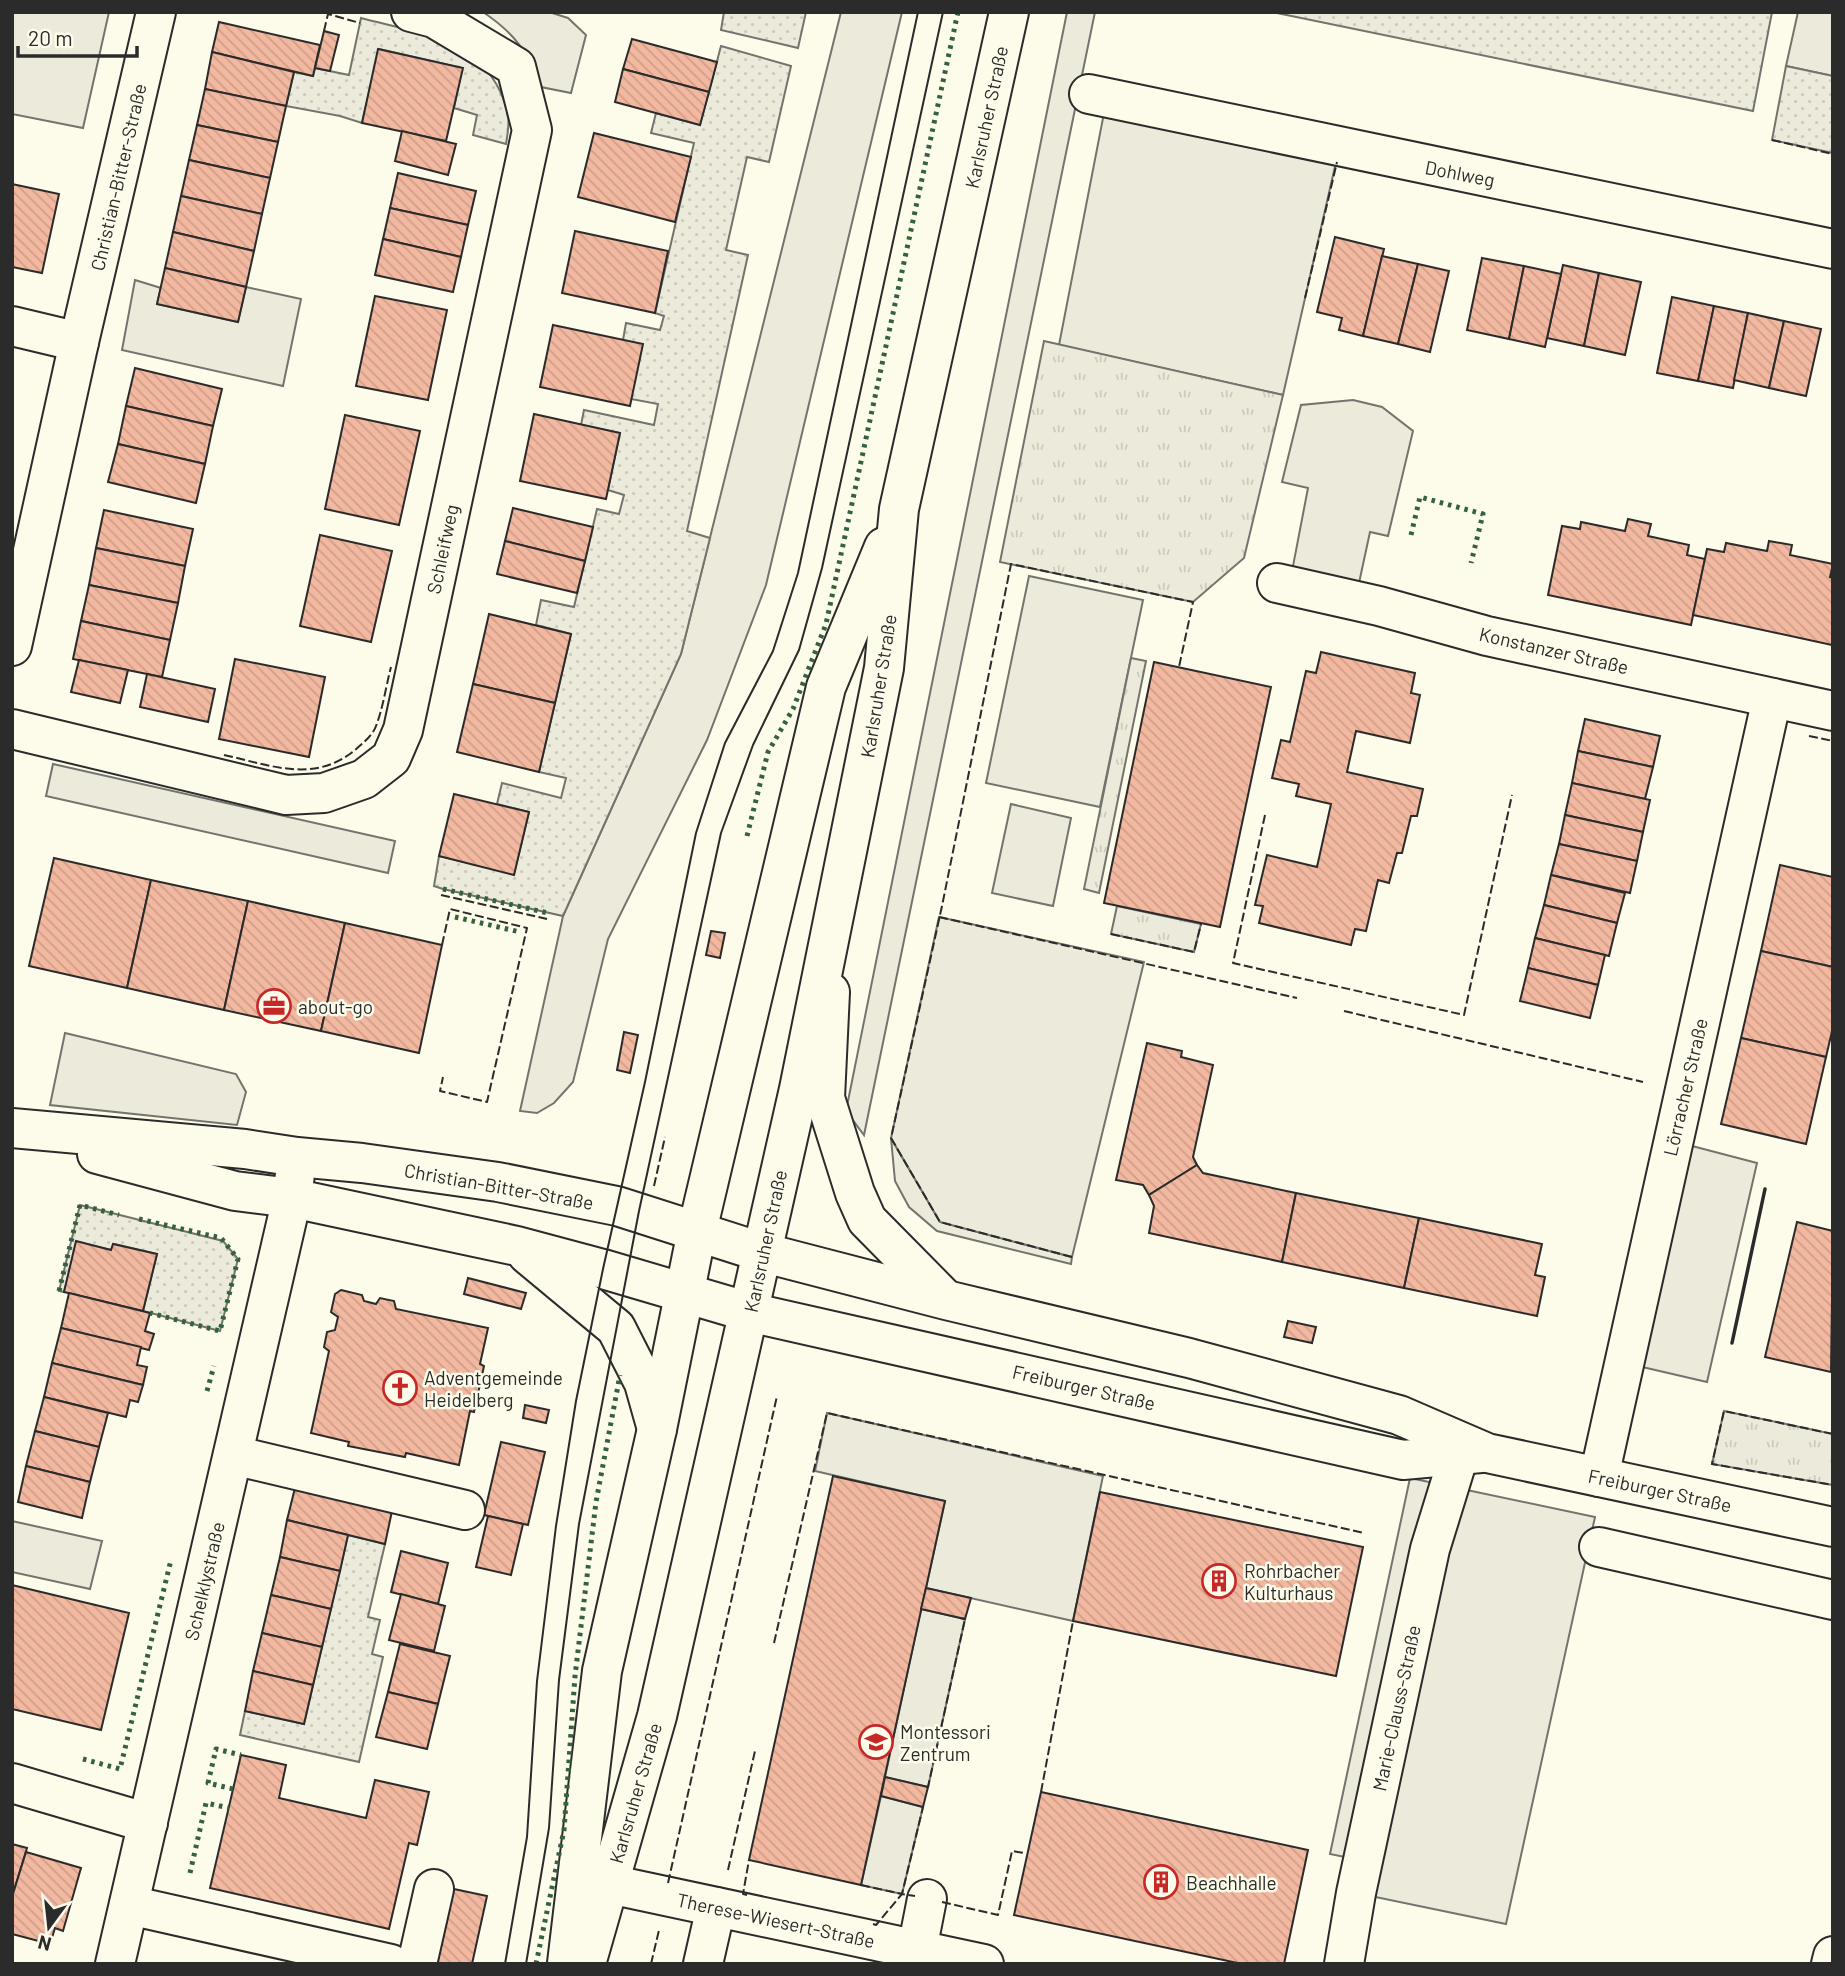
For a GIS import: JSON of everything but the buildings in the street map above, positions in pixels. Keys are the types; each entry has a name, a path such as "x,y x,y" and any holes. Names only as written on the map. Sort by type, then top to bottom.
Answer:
{"street":[{"name":"Christian-Bitter-Straße","path":"12,646 156,12"},
{"name":"Karlsruher Straße","path":"586,1964 657,1716 799,1089 884,668 899,509 1009,12"},
{"name":"Schleifweg","path":"12,729 286,795 324,793 364,779 391,758 403,730 532,130 516,67 427,14"},
{"name":"Dohlweg","path":"1089,94 1833,249"},
{"path":"12,326 79,342"},
{"name":"Karlsruher Straße","path":"567,1964 601,1671 657,1429 697,1231 825,687 899,509"},
{"name":"Konstanzer Straße","path":"1277,583 1379,606 1487,636 1833,711"},
{"name":"Lörracher Straße","path":"1599,1477 1772,698"},
{"path":"833,929 825,1098 855,1193 867,1220 946,1300"},
{"name":"Christian-Bitter-Straße","path":"12,1130 245,1149 498,1182 617,1206 697,1231"},
{"name":"Christian-Bitter-Straße","path":"12,1130 235,1191 292,1198 517,1246 685,1293"},
{"path":"292,1198 297,1157"},
{"name":"Schelklystraße","path":"116,1964 292,1198"},
{"name":"Freiburger Straße","path":"697,1231 761,1252 946,1300 1189,1357 1375,1408 1399,1415 1473,1454"},
{"name":"Karlsruher Straße","path":"517,1246 616,1328 643,1383 657,1429"},
{"name":"Freiburger Straße","path":"685,1293 750,1312 1403,1460 1473,1454 1599,1477 1833,1527"},
{"name":"Marie-Clauss-Straße","path":"1344,1964 1356,1893 1430,1549 1473,1454"},
{"path":"233,1455 465,1510"},
{"path":"1599,1546 1833,1600"},
{"path":"12,1783 148,1823"},
{"name":"Therese-Wiesert-Straße","path":"609,1884 984,1964"},
{"path":"417,1964 434,1889"},
{"path":"909,1949 927,1899"},
{"path":"129,1905 391,1964"},
{"path":"703,1964 716,1907"},
{"path":"1831,1964 1833,1956"}],"green space":[{"path":"12,12 109,12 83,128 12,114"},
{"path":"483,12 549,12 568,18 586,35 571,93 541,87 519,45 504,28"},
{"path":"724,12 806,12 798,48 721,30"},
{"path":"841,12 902,12 766,585 707,740 608,939 573,1082 554,1103 537,1113 520,1111 563,916 681,654"},
{"path":"1067,12 1095,12 864,1135 846,1111"},
{"path":"1272,12 1772,12 1753,111"},
{"path":"1798,12 1833,12 1833,76 1786,66"},
{"path":"361,18 441,40 475,59 489,73 503,99 508,117 506,144 473,135 477,115 454,108 462,68 379,49 362,123 286,106 294,72 313,76 315,68 349,75"},
{"path":"721,46 791,66 769,162 747,157 726,250 748,255 687,531 710,538 681,654 563,916 434,886 439,856 514,874 529,812 497,804 502,783 561,798 566,778 539,772 571,634 536,625 541,600 574,607 597,509 619,514 624,495 608,490 620,433 581,425 584,410 654,425 658,404 631,399 623,340 626,323 660,330 664,316 655,313 694,143 651,133 656,113 700,125"},
{"path":"1786,66 1833,76 1833,153 1772,140"},
{"path":"1104,113 1336,162 1283,395 1059,345"},
{"path":"135,280 161,288 157,304 238,322 246,287 301,299 283,386 122,350"},
{"path":"1044,341 1283,395 1244,558 1193,602 1000,562"},
{"path":"1029,576 1143,600 1100,807 986,783"},
{"path":"1131,658 1146,661 1099,893 1084,889"},
{"path":"1011,804 1071,818 1053,906 992,893"},
{"path":"1117,906 1201,924 1194,952 1111,934"},
{"path":"65,1033 236,1074 246,1092 237,1125 50,1105"},
{"path":"891,1138 940,1222 1072,1257 1071,1264 937,1231 909,1207 895,1181"},
{"path":"80,1205 223,1241 238,1259 220,1331 143,1311 157,1254 114,1244 111,1250 77,1242 64,1292 59,1291"},
{"path":"1724,1411 1833,1434 1833,1485 1712,1464"},
{"path":"827,1413 1103,1476 1073,1621 926,1588 945,1501 815,1471"},
{"path":"348,1535 385,1544 368,1617 380,1620 372,1654 383,1657 359,1762 240,1735 245,1711 304,1724"},
{"path":"921,1609 965,1619 928,1787 885,1777"},
{"path":"881,1796 923,1807 902,1894 861,1885"}],"shaded area":[{"path":"1353,400 1382,407 1413,431 1388,536 1370,532 1359,583 1322,588 1293,566 1308,488 1282,482 1301,405"},
{"path":"53,764 395,841 388,873 46,796"},
{"path":"939,917 1144,962 1072,1257 940,1222 891,1138"},
{"path":"1673,1141 1757,1163 1707,1382 1625,1363"},
{"path":"1410,1478 1595,1517 1506,1924 1356,1893 1355,1859 1330,1854"},
{"path":"12,1521 102,1541 90,1589 12,1572"}],"tram line":[{"path":"505,1964 527,1837 537,1681 556,1526 576,1401 603,1269 696,833 725,743 773,651 798,573 918,12"},
{"path":"526,1964 549,1828 559,1680 579,1524 639,1211 721,833 753,745 799,650 822,568 943,12"}],"hedge":[{"path":"747,836 768,752 793,709 826,624 958,12"},
{"path":"1411,535 1420,497 1483,514 1471,563"},
{"path":"443,889 548,913"},
{"path":"455,917 520,932"},
{"path":"59,1291 80,1205 119,1215"},
{"path":"139,1219 221,1238 238,1259 220,1331 150,1313"},
{"path":"207,1391 214,1366"},
{"path":"536,1964 564,1830 575,1676 596,1502 620,1375"},
{"path":"83,1759 120,1769 171,1560"},
{"path":"233,1789 208,1783 216,1749 241,1755"},
{"path":"190,1873 206,1803 229,1808"}],"fence":[{"path":"324,31 328,14 360,23"},
{"path":"1772,140 1833,154"},
{"path":"1305,298 1337,162"},
{"path":"1072,1257 940,1222 891,1138 942,906 1011,564 1193,602 1179,667"},
{"path":"224,755 291,769 324,767 339,760 361,745 375,729 391,667"},
{"path":"1809,736 1833,741"},
{"path":"1265,815 1233,963 1464,1015 1512,795"},
{"path":"441,895 547,919"},
{"path":"442,945 450,909 527,928 487,1102 440,1091 443,1077"},
{"path":"939,917 1297,998"},
{"path":"1111,934 1194,952 1201,924"},
{"path":"1344,1011 1643,1082"},
{"path":"654,1186 665,1137"},
{"path":"668,1883 777,1396"},
{"path":"1833,1434 1724,1411 1712,1464 1833,1485"},
{"path":"774,1643 827,1413 1364,1533"},
{"path":"926,1787 965,1619 960,1618"},
{"path":"1041,1792 1073,1621"},
{"path":"728,1870 755,1751"},
{"path":"861,1885 902,1894 923,1807"},
{"path":"942,1902 998,1915 1012,1851 1024,1853"},
{"path":"747,1895 743,1894 749,1860"},
{"path":"873,1924 876,1925 902,1894 915,1896"},
{"path":"651,1964 659,1930"}],"wall":[{"path":"1732,1343 1765,1189"}],"place":[{"name":"about-go","path":"274,1006"},
{"name":"Adventgemeinde Heidelberg","path":"400,1388"},
{"name":"Rohrbacher Kulturhaus","path":"1219,1581"},
{"name":"Montessori Zentrum","path":"876,1742"},
{"name":"Beachhalle","path":"1161,1882"}]}
